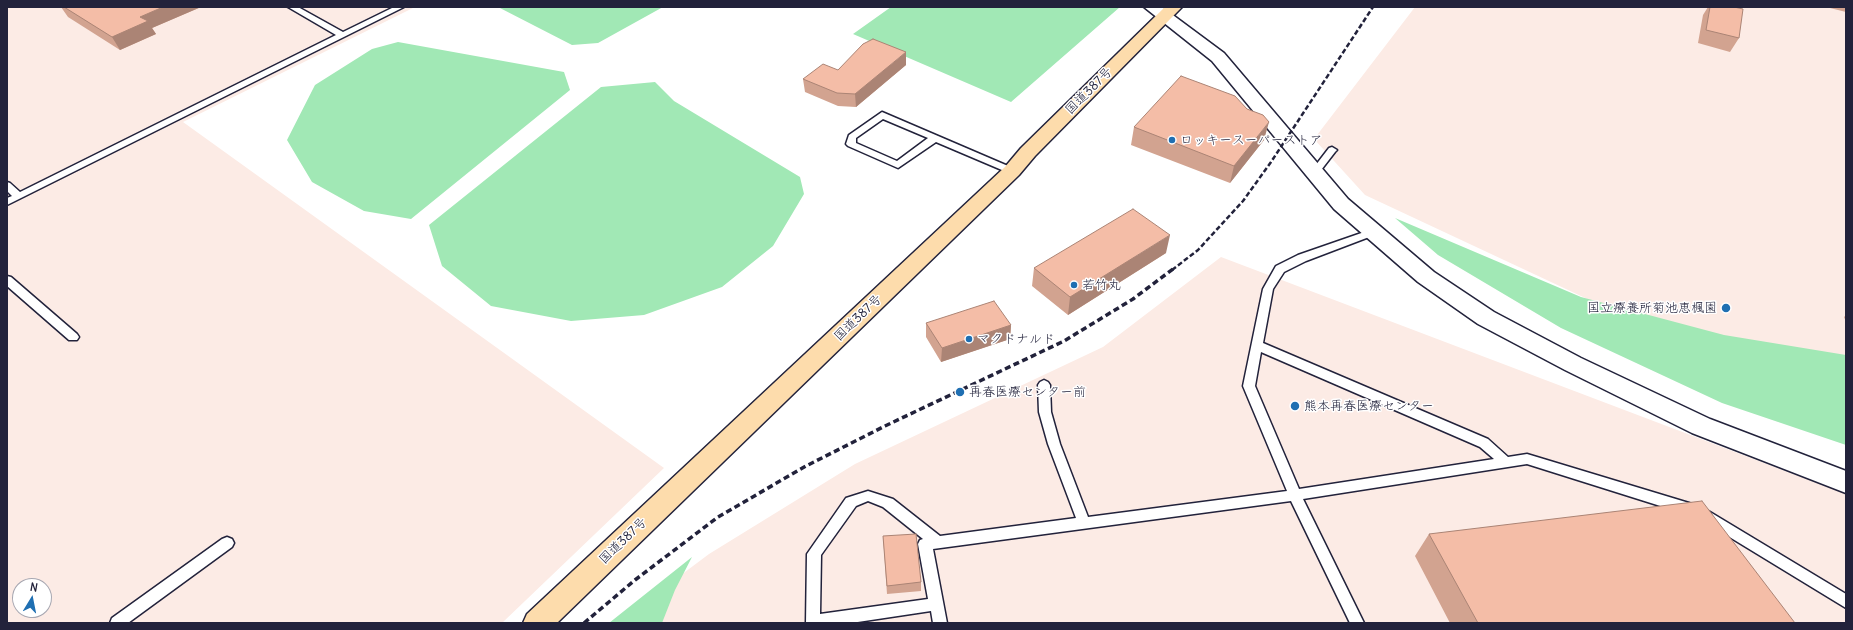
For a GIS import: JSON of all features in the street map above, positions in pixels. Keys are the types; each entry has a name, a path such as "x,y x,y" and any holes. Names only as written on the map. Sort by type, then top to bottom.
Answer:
{"highway":[{"name":"国道387号","path":"537,623 1012,171 1028,152 1163,10"}],"street":[{"path":"1163,10 1218,57 1341,204 1426,276 1486,318 1573,364 1701,426 1846,482"}],"lane":[{"path":"292,7 342,35"},
{"path":"7,202 400,7"},
{"path":"935,138 898,165 851,144 852,138 882,116 935,138 1012,171"},
{"path":"1315,172 1332,150"},
{"path":"7,185 18,196"},
{"path":"1357,623 1295,495 1249,386 1268,289 1280,269 1302,258 1373,232"},
{"path":"7,280 73,337"},
{"path":"1257,345 1484,443 1506,462"},
{"path":"1044,385 1045,412 1054,444 1084,522"},
{"path":"940,623 925,544 1295,495 1528,459 1693,510 1713,519 1846,602"},
{"path":"936,604 813,622 814,554 851,502 868,496 888,503 937,542"},
{"path":"117,623 227,543"}],"shaded area":[{"path":"7,7 415,7 183,122 664,468 502,623 7,623"},
{"name":"国立療養所菊池恵楓園","path":"1415,7 1846,7 1846,420 1365,195 1314,139"},
{"name":"熊本再春医療センター","path":"1221,257 1846,494 1846,623 617,623 709,554 855,464 1103,347"}],"green space":[{"path":"498,7 663,7 598,43 572,45"},
{"path":"891,7 1120,7 1011,102 853,34"},
{"path":"398,42 564,72 570,90 411,219 364,211 312,182 287,140 315,85 372,49"},
{"path":"655,82 674,101 800,177 804,194 773,246 722,287 644,315 571,321 491,306 442,266 429,225 601,87"},
{"path":"1395,218 1581,297 1724,335 1846,355 1846,445 1722,403 1561,328 1438,255"},
{"path":"692,557 675,590 662,623 609,623"}],"building":[{"path":"64,7 163,7 140,17 148,21 112,37"},
{"path":"1710,7 1734,7 1743,9 1739,38 1706,30"},
{"path":"873,39 906,52 855,94 837,93 803,79 823,64 838,70 863,44"},
{"path":"1181,76 1235,96 1247,109 1263,115 1269,122 1234,166 1134,127"},
{"path":"1133,209 1170,235 1070,297 1034,268"},
{"path":"994,301 1011,325 942,348 926,323"},
{"path":"1702,501 1795,623 1478,623 1429,534"},
{"path":"916,534 921,582 887,586 883,536"}],"railway":[{"path":"1172,270 1198,250 1243,201 1271,162 1373,7"},
{"path":"584,623 635,580 718,517 806,466 885,426 1064,341 1133,299 1173,269"}],"place":[{"name":"ロッキースーパーストア","path":"1172,140"},
{"name":"若竹丸","path":"1074,285"},
{"name":"国立療養所菊池恵楓園","path":"1726,308"},
{"name":"マクドナルド","path":"969,339"},
{"name":"再春医療センター前","path":"960,392"},
{"name":"熊本再春医療センター","path":"1295,406"}]}
